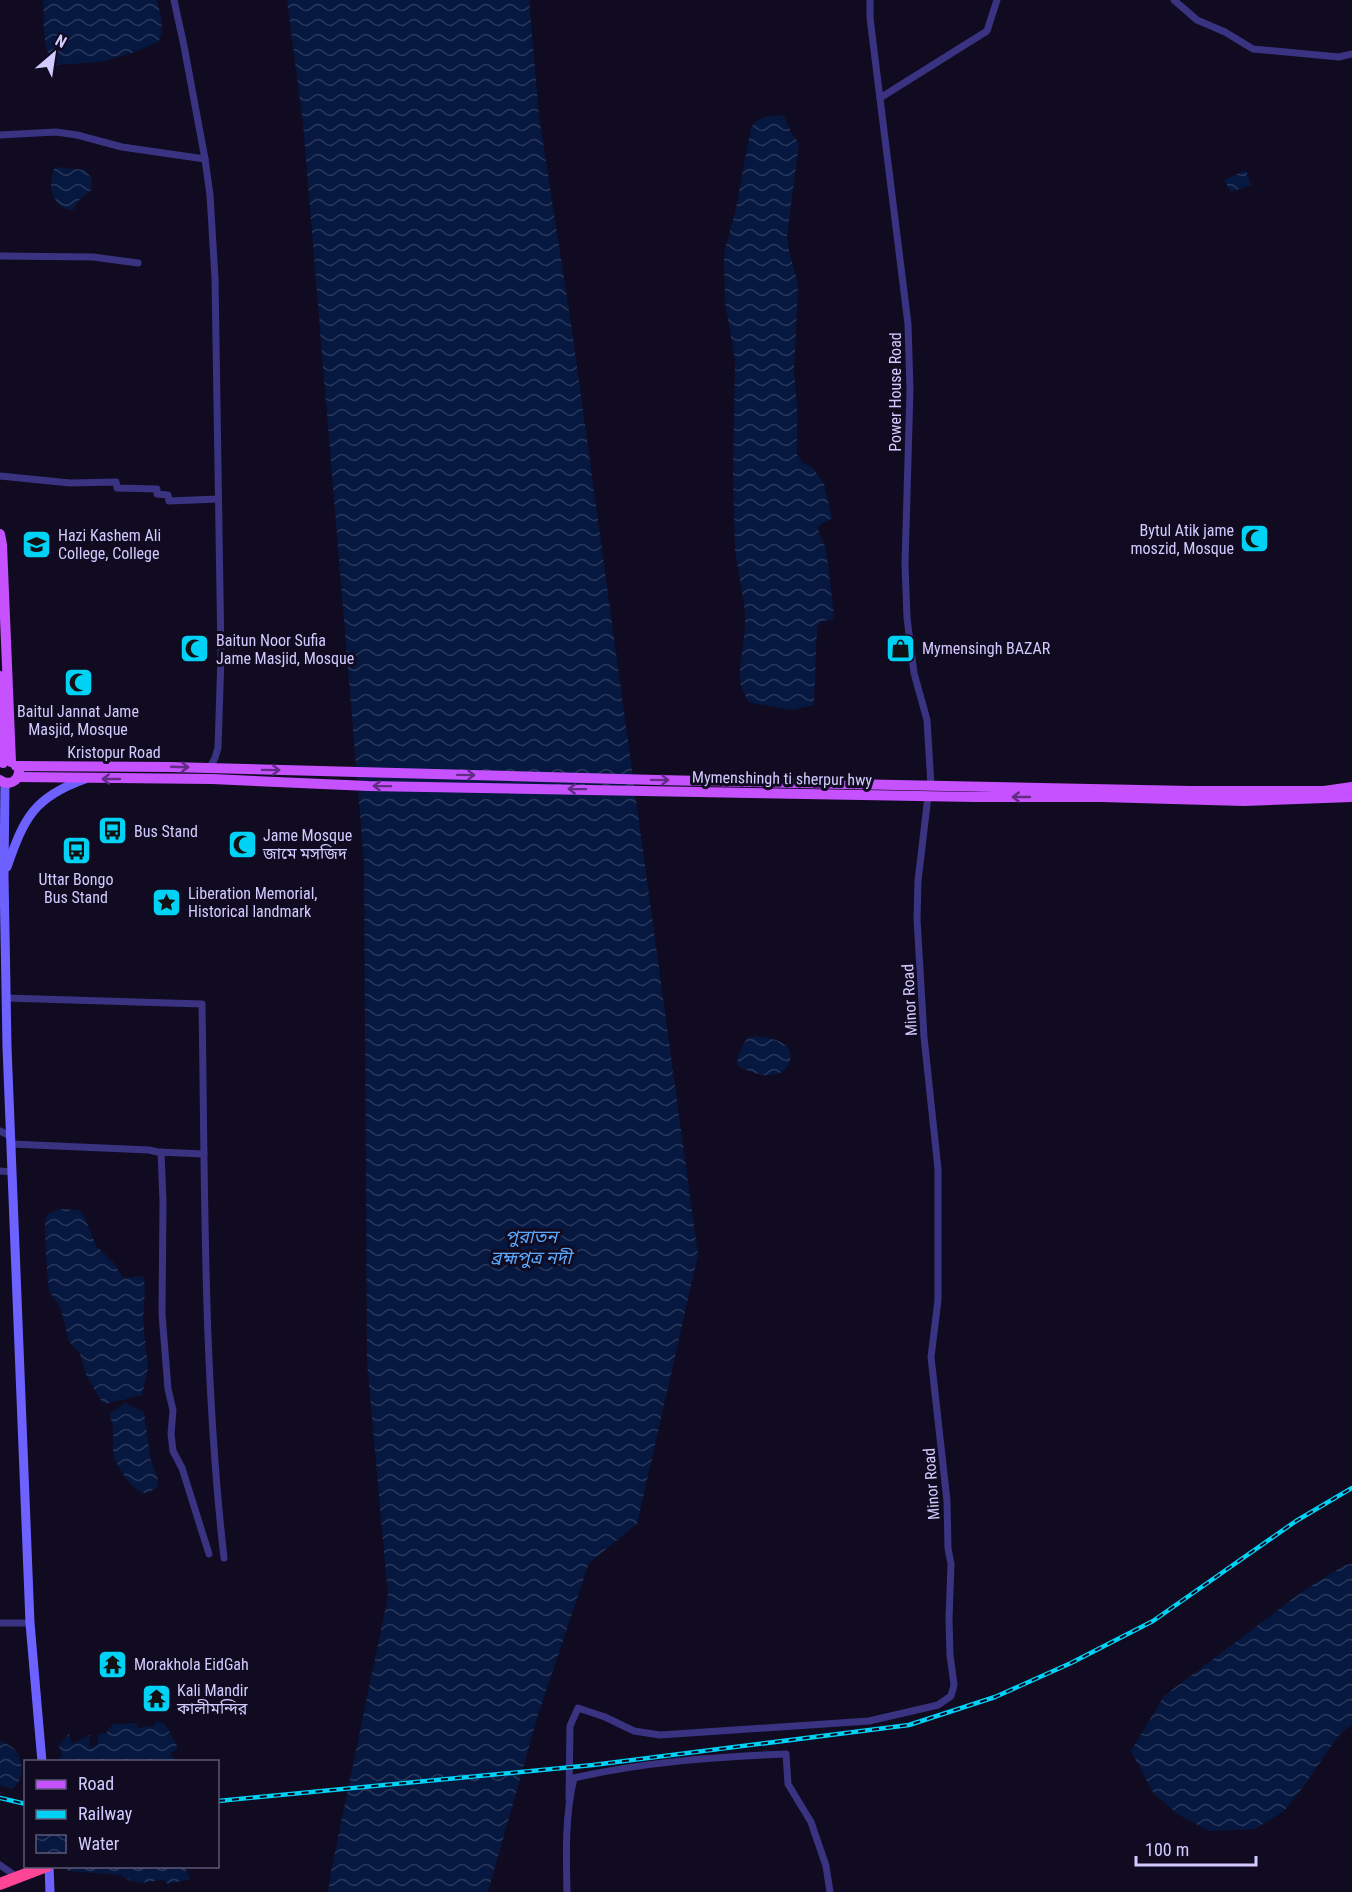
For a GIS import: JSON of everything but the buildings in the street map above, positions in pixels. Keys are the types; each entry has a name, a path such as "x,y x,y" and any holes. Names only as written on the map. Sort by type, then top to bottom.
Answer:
{"highway":[{"path":"0,1884 42,1868"}],"main road":[{"path":"0,534 10,767"},
{"path":"0,676 13,782 3,782 3,925 6,998 4,1077 12,1172 30,1623 42,1760"},
{"name":"Kristopur Road","path":"10,767 211,772"},
{"name":"Kristopur Road","path":"10,767 85,778 211,772"},
{"name":"Mymenshingh ti sherpur hwy","path":"211,772 908,790 1324,791 1352,788"},
{"path":"4,875 19,835 33,811 57,790 85,778"},
{"name":"Mymenshingh ti sherpur hwy","path":"929,790 1244,801 1352,797"},
{"path":"48,1868 51,1892"}],"street":[{"path":"174,0 205,159 210,195 215,278 221,667 218,748 211,772"},
{"name":"Power House Road","path":"870,0 870,18 908,324 910,390 905,564 907,618 914,673 927,720 929,790"},
{"path":"880,98 987,31 997,0"},
{"path":"1174,0 1197,20 1225,32 1253,49 1339,57 1352,54"},
{"path":"0,135 56,132 122,147 205,159"},
{"path":"0,255 93,257 138,263"},
{"path":"0,476 70,483 116,482 117,488 157,489 157,494 168,495 169,501 218,499"},
{"name":"Minor Road","path":"569,1799 570,1726 578,1708 605,1717 634,1731 660,1735 869,1721 938,1706 951,1696 954,1685 949,1619 951,1564 948,1548 947,1501 931,1357 938,1300 938,1169 924,1037 917,920 918,881 929,790"},
{"path":"6,998 202,1004 208,1369 224,1558"},
{"path":"0,1131 10,1140 204,1154"},
{"path":"161,1152 162,1314 168,1389 173,1410 171,1434 173,1451 182,1468 209,1554"},
{"path":"0,1171 12,1172"},
{"path":"0,1623 30,1623"},
{"path":"567,1892 569,1799 574,1778 603,1771 723,1757 786,1754 788,1784 811,1822 826,1866 830,1892"},
{"path":"0,1865 17,1877"}],"water":[{"path":"44,0 157,0 162,32 158,42 135,52 100,62 56,65 51,61 46,45"},
{"name":"পুরাতন ব্রহ্মপুত্র নদী","path":"287,0 529,0 539,116 573,337 698,1255 637,1524 589,1563 538,1715 488,1892 328,1892 388,1596 367,1362 364,862 303,123"},
{"path":"784,116 799,144 787,235 798,284 794,371 797,454 802,462 813,468 824,484 832,518 817,527 826,549 834,616 832,620 822,621 817,626 814,705 792,710 748,702 740,683 745,611 735,550 733,474 735,360 725,302 724,253 735,213 751,128 760,119"},
{"path":"55,167 85,170 92,179 92,189 79,200 73,210 60,205 53,194 51,180"},
{"path":"1246,170 1251,185 1231,192 1224,180"},
{"path":"756,1036 777,1041 788,1049 790,1061 783,1071 767,1075 743,1069 737,1064 738,1056 747,1038"},
{"path":"59,1209 78,1210 84,1215 96,1246 114,1263 123,1278 143,1276 145,1286 143,1320 148,1368 142,1395 104,1404 87,1377 80,1354 69,1341 60,1307 49,1291 46,1258 45,1221 48,1214"},
{"path":"125,1403 144,1412 150,1457 158,1480 157,1487 148,1493 140,1491 130,1483 115,1460 113,1426 109,1414"},
{"path":"1352,1564 1352,1724 1338,1736 1284,1811 1255,1829 1209,1831 1179,1815 1154,1794 1131,1751 1164,1696 1303,1591 1345,1565"},
{"path":"157,1721 165,1724 178,1748 171,1753 174,1760 58,1760 62,1756 59,1745 69,1734 72,1744 90,1735 89,1748 98,1745 98,1734 106,1733 113,1724 136,1723 138,1728 153,1726"},
{"path":"0,1741 13,1748 20,1758 21,1775 12,1789 0,1785"},
{"path":"67,1868 185,1868 191,1879 168,1884 163,1880 136,1882 121,1875 68,1871"}],"railway":[{"path":"219,1801 593,1765 909,1725 995,1697 1071,1663 1153,1621 1296,1521 1352,1488"},
{"path":"0,1798 24,1804"}],"place":[{"name":"Bytul Atik jame moszid, Mosque","path":"1255,539"},
{"name":"Hazi Kashem Ali College, College","path":"37,544"},
{"name":"Mymensingh BAZAR","path":"901,648"},
{"name":"Baitun Noor Sufia Jame Masjid, Mosque","path":"195,649"},
{"name":"Baitul Jannat Jame Masjid, Mosque","path":"78,683"},
{"name":"Bus Stand","path":"113,831"},
{"name":"Jame Mosque জামে মসজিদ","path":"242,844"},
{"name":"Uttar Bongo Bus Stand","path":"76,851"},
{"name":"Liberation Memorial, Historical landmark","path":"167,902"},
{"name":"Morakhola EidGah","path":"113,1664"},
{"name":"Kali Mandir কালীমন্দির","path":"156,1699"}]}
